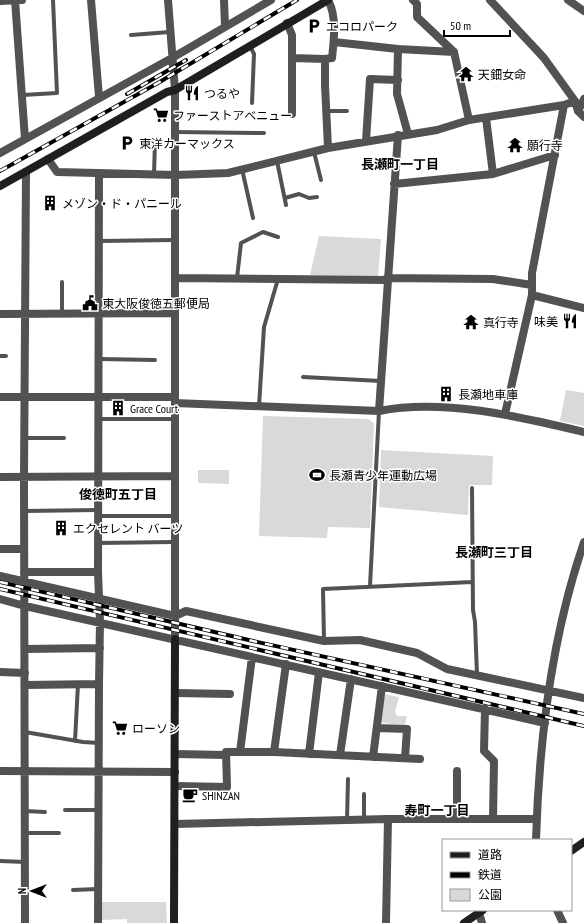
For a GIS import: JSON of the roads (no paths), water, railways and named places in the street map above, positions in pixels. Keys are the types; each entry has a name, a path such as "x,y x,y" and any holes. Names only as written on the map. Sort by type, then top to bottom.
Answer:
{"street":[{"path":"0,1 17,0 25,139"},
{"path":"91,0 100,97"},
{"path":"168,0 175,90 176,175 174,923"},
{"path":"224,0 225,26"},
{"path":"0,153 172,58 271,0"},
{"path":"0,186 167,92 175,90 328,0 333,9 334,42 332,58 292,58"},
{"path":"413,0 417,4 417,17 454,52 469,120"},
{"path":"490,0 544,58 575,101 581,114"},
{"path":"568,0 584,11"},
{"path":"287,23 292,35 292,114"},
{"path":"334,42 398,50 454,52"},
{"path":"398,50 397,94 408,134"},
{"path":"325,59 328,148"},
{"path":"366,141 370,78 398,80"},
{"path":"581,114 584,99"},
{"path":"48,159 57,172 176,175 228,173 328,148 436,130 469,120 564,105 575,101"},
{"path":"505,414 532,295 532,285 564,105"},
{"path":"486,118 493,174"},
{"path":"379,411 398,136"},
{"path":"394,184 493,174 555,155"},
{"path":"25,923 24,398 26,172"},
{"path":"98,923 100,648 98,572 100,397 99,173"},
{"path":"176,278 494,279 532,285"},
{"path":"532,295 584,308"},
{"path":"0,314 100,315 175,313"},
{"path":"0,397 100,397 379,411 392,408 433,408 505,414 584,432"},
{"path":"0,477 174,476"},
{"path":"536,839 536,819 547,691 572,576 584,542"},
{"path":"0,549 24,549"},
{"path":"24,572 98,572"},
{"path":"0,576 174,616 186,611 324,641 360,640 417,653 447,669 584,698"},
{"path":"0,600 545,723"},
{"path":"25,649 100,648"},
{"path":"240,752 252,657"},
{"path":"274,752 286,664"},
{"path":"0,672 25,673"},
{"path":"309,754 319,672"},
{"path":"340,755 351,679"},
{"path":"25,685 99,684"},
{"path":"373,757 382,686"},
{"path":"175,693 230,694"},
{"path":"484,709 484,751 494,761 493,819"},
{"path":"377,728 407,729 405,758"},
{"path":"175,754 226,755 226,752 274,752 420,759"},
{"path":"175,786 227,787 226,755"},
{"path":"0,771 175,772"},
{"path":"456,771 457,819"},
{"path":"175,824 388,819 536,819"},
{"path":"386,923 388,819"},
{"path":"572,850 584,842"},
{"path":"557,911 563,923"},
{"path":"464,923 481,912 482,923"}],"lane":[{"path":"23,95 57,92 53,0"},
{"path":"130,35 170,32"},
{"path":"250,46 254,54 252,103"},
{"path":"326,110 347,111"},
{"path":"175,132 264,133"},
{"path":"154,174 155,142"},
{"path":"314,151 321,180"},
{"path":"276,160 286,205"},
{"path":"242,169 253,218"},
{"path":"285,198 299,194 309,198 317,196"},
{"path":"237,279 241,243 263,232 278,237"},
{"path":"100,241 176,240"},
{"path":"260,406 264,327 278,279"},
{"path":"62,282 62,315"},
{"path":"0,356 6,356"},
{"path":"100,359 155,360"},
{"path":"303,377 381,381"},
{"path":"370,586 379,411"},
{"path":"99,419 175,420"},
{"path":"24,438 64,438"},
{"path":"472,488 472,582 477,675"},
{"path":"24,511 174,516"},
{"path":"98,543 174,542"},
{"path":"324,641 323,589 472,582"},
{"path":"75,741 78,684"},
{"path":"25,732 75,741 99,743"},
{"path":"347,820 348,779"},
{"path":"364,794 364,820"},
{"path":"65,810 99,810"},
{"path":"25,811 45,812"},
{"path":"25,833 59,833"},
{"path":"0,862 25,862"},
{"path":"73,890 98,889"}],"railway":[{"path":"0,171 158,83 297,0"},
{"path":"127,94 186,60"},
{"path":"0,582 253,641 584,714"},
{"path":"0,589 584,726"}],"place":[{"name":"エコロパーク","path":"314,26"},
{"name":"天鈿女命","path":"466,74"},
{"name":"つるや","path":"192,93"},
{"name":"ファーストアベニュー","path":"161,115"},
{"name":"東洋カーマックス","path":"127,143"},
{"name":"願行寺","path":"515,145"},
{"name":"メゾン・ド・パニール","path":"50,203"},
{"name":"東大阪俊徳五郵便局","path":"90,303"},
{"name":"味美","path":"570,321"},
{"name":"真行寺","path":"471,322"},
{"name":"長瀬地車庫","path":"446,394"},
{"name":"Grace Court","path":"118,408"},
{"name":"長瀬青少年運動広場","path":"317,475"},
{"name":"エクセレント バーツ","path":"61,528"},
{"name":"ローソン","path":"120,728"},
{"name":"SHINZAN","path":"190,795"}],"district":[{"name":"長瀬町一丁目","path":"400,164"},
{"name":"俊徳町五丁目","path":"118,494"},
{"name":"長瀬町三丁目","path":"494,552"},
{"name":"寿町一丁目","path":"437,810"}]}
